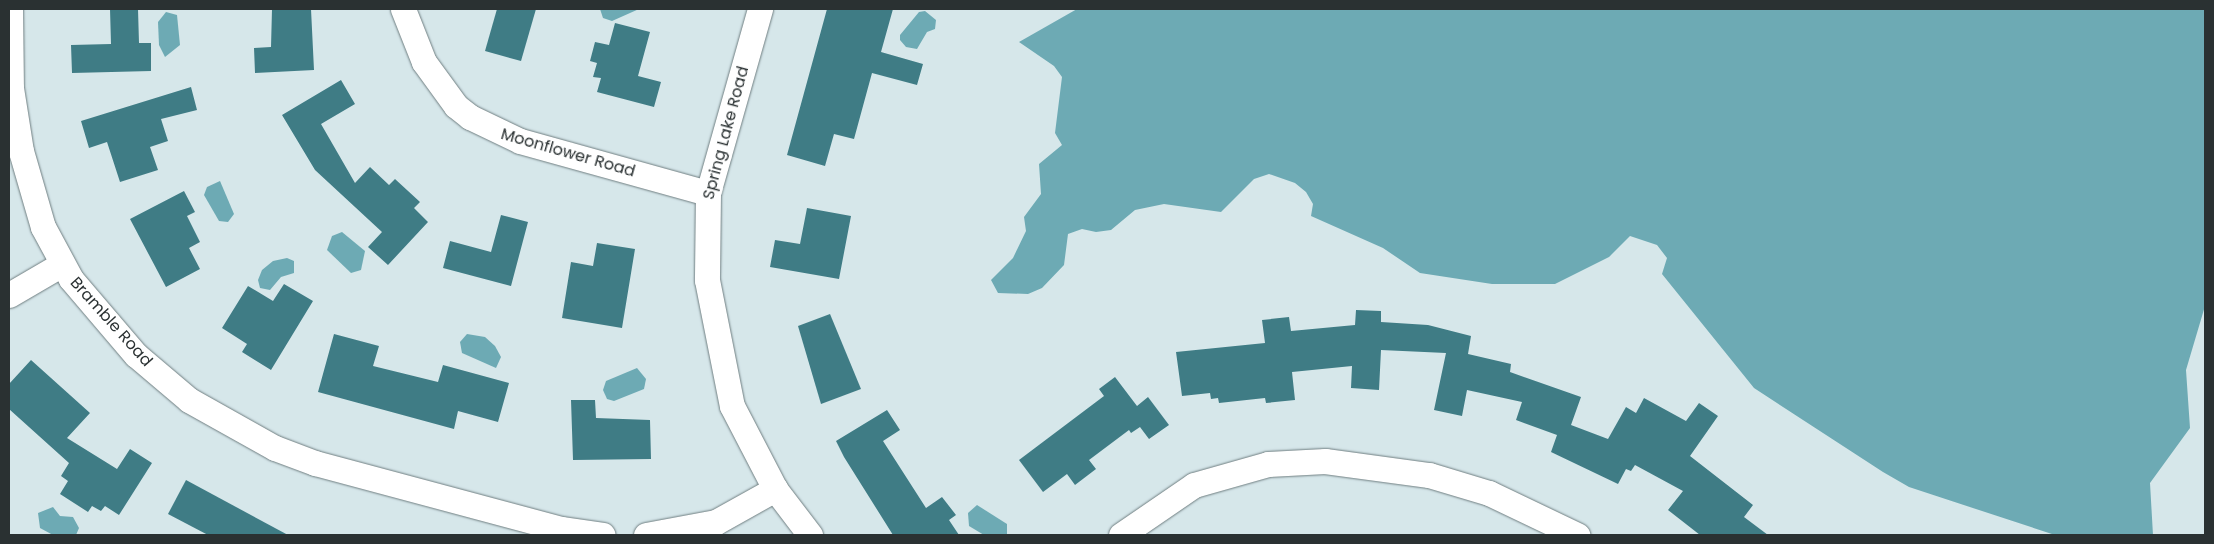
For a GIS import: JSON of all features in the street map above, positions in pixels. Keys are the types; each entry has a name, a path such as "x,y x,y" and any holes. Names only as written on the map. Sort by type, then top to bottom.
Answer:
{"street":[{"name":"Bramble Road","path":"10,9 11,88 21,152 43,227 71,279 136,355 189,400 236,429 315,463 561,529 603,535"},
{"name":"Moonflower Road","path":"403,9 424,62 456,106 470,118 520,141 708,193"},
{"name":"Spring Lake Road","path":"760,9 708,193 707,280 719,351 732,406 775,489 810,535"},
{"path":"9,295 62,264"},
{"path":"1120,535 1194,485 1268,464 1325,461 1376,465 1446,480 1489,493 1577,535"},
{"path":"646,535 716,522 775,489"}],"water":[{"path":"600,9 639,9 612,21 603,18"},
{"path":"1077,9 2205,9 2205,306 2186,370 2190,428 2150,483 2153,535 2055,535 1909,487 1754,388 1662,274 1667,258 1657,245 1630,236 1609,257 1555,284 1492,284 1420,273 1383,248 1311,216 1313,204 1306,192 1295,183 1269,174 1254,179 1221,212 1164,204 1135,210 1111,230 1096,232 1082,229 1068,234 1064,265 1042,288 1028,294 998,293 991,280 1013,258 1026,231 1024,217 1041,194 1039,164 1062,145 1055,133 1062,77 1054,66 1019,42"},
{"path":"925,11 936,20 935,29 927,32 917,49 906,47 900,40 900,35 919,12"},
{"path":"166,12 177,15 180,45 165,57 159,45 158,22"},
{"path":"220,181 234,214 228,222 219,221 204,195 207,187"},
{"path":"342,232 365,251 361,270 351,273 327,250 332,236"},
{"path":"287,258 294,261 294,273 281,277 270,290 260,288 258,280 262,270 273,261"},
{"path":"467,334 485,337 495,346 501,357 496,368 462,353 460,342"},
{"path":"637,368 646,379 644,389 614,401 607,399 603,390 606,381"},
{"path":"977,505 1007,524 1007,535 984,535 969,526 968,513"},
{"path":"53,507 60,516 73,517 79,528 76,535 53,535 40,528 38,513"}],"building":[{"path":"110,9 138,9 139,43 151,43 151,71 72,73 71,45 111,44"},
{"path":"272,9 311,9 314,70 255,73 254,48 271,47"},
{"path":"497,9 536,9 521,61 485,51"},
{"path":"827,9 893,9 881,52 923,64 917,85 872,73 854,139 834,134 825,166 787,155"},
{"path":"615,23 650,32 638,76 661,82 654,107 597,92 601,78 593,77 597,63 590,61 595,42 609,45"},
{"path":"341,80 355,104 321,124 355,183 370,167 389,185 395,179 420,202 414,208 428,222 388,265 368,247 382,232 315,170 282,115"},
{"path":"191,87 197,110 161,119 168,141 150,147 158,170 120,182 107,142 89,148 81,121"},
{"path":"184,191 195,212 187,216 200,242 189,248 200,269 166,287 130,219"},
{"path":"807,208 851,216 839,279 770,267 775,240 800,244"},
{"path":"501,215 528,222 511,286 443,268 450,241 491,252"},
{"path":"597,243 635,249 622,328 562,318 571,262 593,266"},
{"path":"284,284 313,301 271,370 242,352 247,344 222,328 248,286 273,301"},
{"path":"1356,310 1381,311 1381,322 1428,325 1471,336 1468,354 1511,364 1510,372 1581,397 1571,425 1608,439 1626,407 1636,413 1644,398 1686,421 1699,403 1718,416 1690,456 1753,505 1744,517 1768,535 1700,535 1668,510 1683,491 1635,465 1631,471 1626,469 1618,484 1551,452 1557,435 1516,420 1522,402 1467,390 1462,416 1434,410 1446,353 1381,350 1379,390 1351,388 1352,366 1292,372 1295,400 1266,403 1265,398 1219,403 1218,398 1211,399 1210,393 1182,396 1176,352 1265,343 1262,320 1289,317 1291,331 1355,325"},
{"path":"830,314 861,389 821,404 798,326"},
{"path":"334,334 379,346 373,366 438,382 443,365 509,383 498,422 458,411 454,429 318,392"},
{"path":"31,360 90,413 67,438 117,469 130,449 152,463 119,515 105,506 101,511 92,506 88,512 60,494 68,481 61,476 69,463 9,409 9,384"},
{"path":"1115,377 1137,406 1148,397 1169,425 1149,439 1140,427 1131,433 1129,430 1089,460 1096,469 1075,485 1067,474 1043,492 1019,460 1104,396 1099,389"},
{"path":"571,400 595,400 596,418 650,420 651,459 573,460"},
{"path":"887,410 900,430 883,441 926,508 942,497 956,515 949,520 959,535 893,535 844,457 836,441"},
{"path":"186,480 288,535 208,535 168,514"}]}
